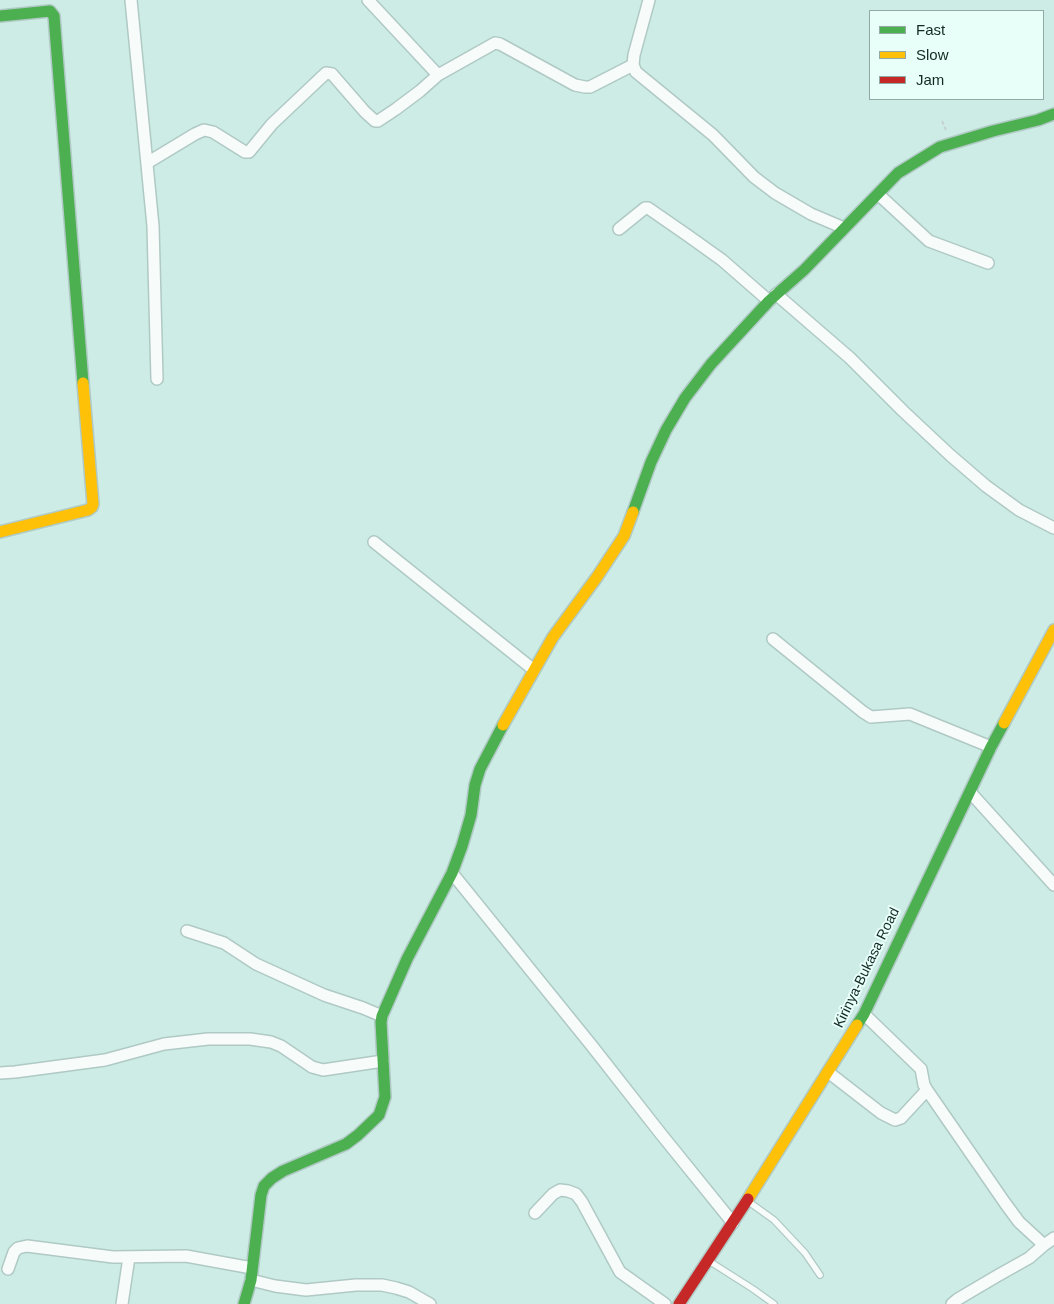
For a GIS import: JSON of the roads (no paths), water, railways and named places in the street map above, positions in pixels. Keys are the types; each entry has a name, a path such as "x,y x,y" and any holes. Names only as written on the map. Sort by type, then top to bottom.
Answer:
{"street":[{"path":"131,0 153,226 157,379"},
{"path":"368,0 438,75"},
{"path":"649,0 634,55 633,65 636,72 713,135 754,177 775,193 811,214 844,228"},
{"path":"0,16 50,11 54,16 93,504 88,510 0,532"},
{"path":"148,163 204,130 212,132 245,152 249,152 272,124 326,73 332,74 375,122 396,109 438,75 497,43 575,85 585,87 590,87 633,65"},
{"path":"244,1304 251,1274 261,1195 264,1186 283,1171 346,1144 379,1115 384,1102 381,1019 407,959 452,873 467,831 480,769 553,637 598,577 624,536 651,462 666,430 685,398 711,364 773,298 804,270 898,173 940,147 1054,114"},
{"path":"878,194 929,241 988,264"},
{"path":"619,229 645,208 648,208 722,260 850,358 903,411 979,480 1019,510 1054,528"},
{"path":"374,542 534,670"},
{"name":"Kirinya-Bukasa Road","path":"679,1304 733,1223 864,1014 991,747 1054,630"},
{"path":"774,639 871,717 910,714 991,747"},
{"path":"970,792 1054,885"},
{"path":"452,873 733,1223"},
{"path":"186,931 224,943 256,964 324,995 382,1016"},
{"path":"864,1014 921,1069 924,1085 927,1090 1005,1204 1019,1222 1044,1245"},
{"path":"0,1073 105,1060 164,1044 208,1039 250,1039 271,1042 281,1046 312,1067 322,1070 383,1061"},
{"path":"828,1072 881,1113 895,1120 901,1118 927,1090"},
{"path":"535,1213 560,1190 576,1194 620,1272 665,1304"},
{"path":"952,1304 1029,1258 1054,1238"},
{"path":"8,1269 14,1252 18,1248 27,1246 105,1256 186,1256 251,1274 274,1286 306,1290 356,1285 382,1285 409,1292 430,1304"},
{"path":"122,1304 129,1257"}],"lane":[{"path":"747,1201 774,1220 805,1253 820,1275"},
{"path":"708,1261 774,1304"}]}
